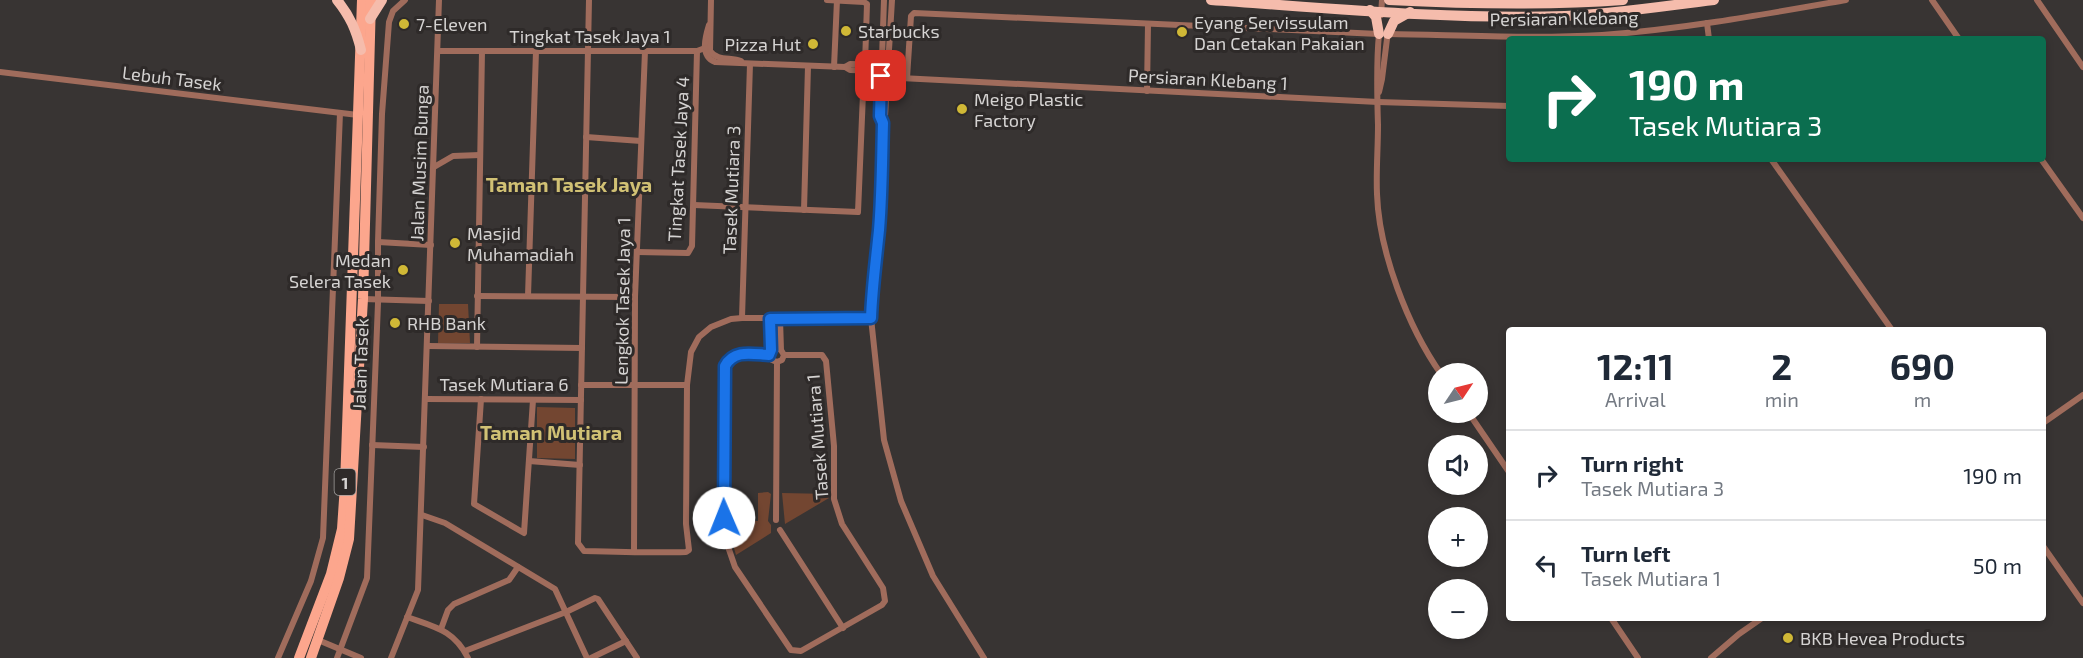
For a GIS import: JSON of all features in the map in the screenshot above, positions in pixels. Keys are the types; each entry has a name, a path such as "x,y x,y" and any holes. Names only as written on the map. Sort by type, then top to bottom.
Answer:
{"highway":[{"path":"337,0 352,21 361,50"},
{"path":"370,19 382,0"},
{"path":"1211,0 1385,5 1486,5 1553,2 1589,5 1714,0"},
{"path":"1409,4 1549,16 1589,5 1623,0"},
{"path":"1549,16 1564,10 1569,2"},
{"path":"1385,5 1376,17 1384,34 1409,4"}],"main road":[{"name":"1","path":"299,658 331,574 342,529 362,0"},
{"name":"1","path":"311,658 339,578 349,539 354,488 371,0"},
{"path":"350,330 353,327 356,305 362,301 354,294 352,284"}],"street":[{"name":"Jalan Tasek","path":"337,658 367,578 379,301 378,242 382,114 388,22 393,11 405,0"},
{"name":"Jalan Musim Bunga","path":"391,658 418,590 439,0"},
{"path":"589,0 578,543 581,548 634,552 686,552 689,550 686,524 687,385 691,352 699,337 711,327 731,319 742,318 871,318"},
{"path":"711,0 705,48 705,55 709,60 834,67 837,0"},
{"path":"694,205 858,212 867,4 827,0"},
{"path":"884,0 885,71"},
{"path":"892,0 880,116 883,123 879,229 872,286 871,318 884,440 901,501 933,576 984,658"},
{"name":"Persiaran Klebang","path":"907,78 912,14 1384,34 1577,36 1641,32 1846,0"},
{"path":"1932,0 1957,36"},
{"path":"2037,0 2083,67"},
{"path":"1385,5 1384,34 1376,70 1377,193 1382,233 1402,302 1434,363"},
{"path":"1707,23 1709,36"},
{"path":"1147,91 1148,24"},
{"path":"709,25 710,51 714,56 750,64"},
{"name":"Tingkat Tasek Jaya 1","path":"438,51 697,51 705,48"},
{"path":"477,347 482,51"},
{"path":"528,296 536,51"},
{"name":"Lengkok Tasek Jaya 1","path":"634,552 635,297 645,51"},
{"name":"Tingkat Tasek Jaya 4","path":"637,252 688,253 692,246 697,51"},
{"name":"Tasek Mutiara 3","path":"742,318 750,64"},
{"path":"804,210 808,66"},
{"name":"Persiaran Klebang 1","path":"834,67 845,67 850,70 865,67 907,78 1147,91 1506,106"},
{"name":"Lebuh Tasek","path":"0,72 358,115"},
{"name":"Jalan Tasek","path":"278,658 311,581 323,538 340,113"},
{"path":"586,137 641,141"},
{"path":"434,168 453,156 480,154"},
{"path":"1773,162 1890,327"},
{"path":"2043,162 2083,218"},
{"path":"378,242 431,245"},
{"path":"477,296 635,297"},
{"path":"362,301 429,301"},
{"path":"770,319 770,353 772,360 777,362"},
{"path":"777,362 782,360 783,352 780,319"},
{"path":"428,346 582,348"},
{"path":"780,530 843,628 801,651 791,650 735,567 724,535 725,366 734,355 770,353 776,348 783,352"},
{"name":"Tasek Mutiara 1","path":"783,352 822,355 826,361 834,446 834,499 842,524 886,596 885,602 843,628"},
{"path":"776,520 777,362"},
{"path":"581,385 687,385"},
{"path":"2046,421 2083,395"},
{"name":"Tasek Mutiara 6","path":"426,399 581,400"},
{"path":"481,399 474,504 524,532 533,400"},
{"path":"1476,423 1506,468"},
{"path":"372,445 424,447"},
{"path":"529,461 580,465"},
{"path":"422,515 445,523 555,589 589,658 626,641"},
{"path":"2046,550 2083,603"},
{"path":"441,629 448,610 454,604 509,580 518,567"},
{"path":"465,651 596,598 637,658"},
{"path":"407,617 441,629 453,636 468,658"},
{"path":"1613,621 1638,658"},
{"path":"1711,658 1738,634 1758,621"},
{"path":"318,640 361,658"}],"shaded area":[{"path":"439,304 468,304 470,343 438,343"},
{"path":"537,407 575,408 575,459 537,458"},
{"path":"758,493 771,494 768,521 771,525 771,533 736,555 731,538 733,523 736,520 758,521"},
{"path":"782,493 830,494 829,498 785,524"}],"place":[{"name":"7-Eleven","path":"404,24"},
{"name":"Starbucks","path":"846,31"},
{"name":"Eyang Servissulam Dan Cetakan Pakaian","path":"1182,32"},
{"name":"Pizza Hut","path":"813,44"},
{"name":"Meigo Plastic Factory","path":"962,109"},
{"name":"Masjid Muhamadiah","path":"455,243"},
{"name":"Medan Selera Tasek","path":"403,270"},
{"name":"RHB Bank","path":"395,323"},
{"name":"BKB Hevea Products","path":"1788,638"}],"district":[{"name":"Taman Tasek Jaya","path":"569,184"},
{"name":"Taman Mutiara","path":"551,432"}],"route":[{"path":"724,518 725,366 728,360 740,354 769,355 771,350 770,319 871,318 872,286 879,229 883,123 880,116 881,76"}]}
